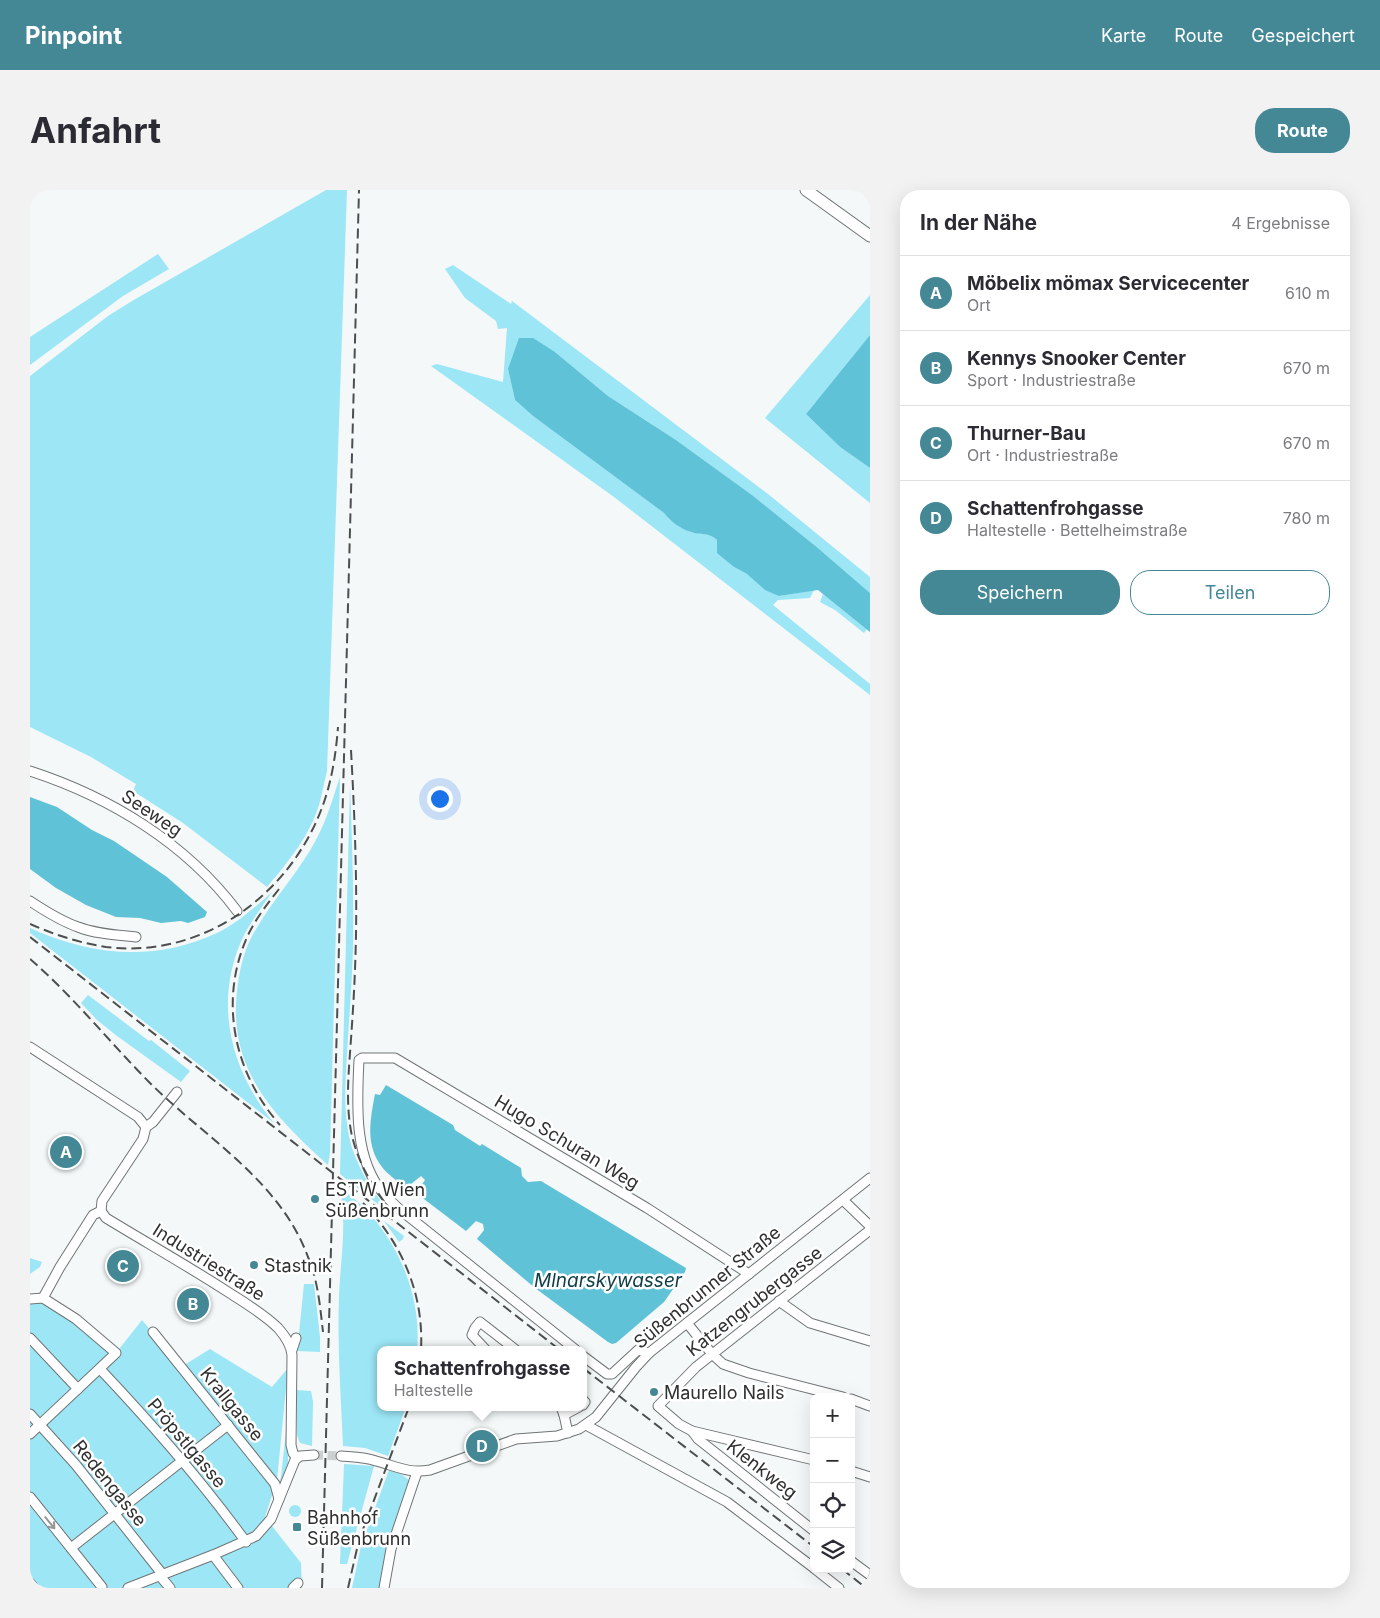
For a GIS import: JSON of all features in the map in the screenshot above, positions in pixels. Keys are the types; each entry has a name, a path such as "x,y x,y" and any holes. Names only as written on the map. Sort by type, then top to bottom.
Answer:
{"main road":[{"path":"806,190 870,236"}],"street":[{"name":"Seeweg","path":"30,771 93,796 128,814 153,830 205,874 236,911"},
{"path":"30,901 60,920 80,928 136,937"},
{"path":"30,1047 138,1117 146,1127"},
{"name":"Hugo Schuran Weg","path":"571,1346 405,1214 383,1193 364,1156 356,1108 359,1060 362,1058 395,1058 647,1208 749,1274"},
{"path":"44,1298 60,1267 93,1216 101,1211 102,1201 143,1139 146,1127 153,1122 177,1092"},
{"name":"Süßenbrunner Straße","path":"586,1426 602,1410 649,1353 870,1178"},
{"path":"843,1200 870,1226"},
{"name":"Industriestraße","path":"101,1211 106,1218 183,1263 255,1310 278,1328 292,1350"},
{"name":"Katzengrubergasse","path":"692,1431 679,1424 658,1406 662,1401 682,1380 712,1354 870,1230"},
{"path":"30,1299 44,1298 76,1319 116,1353 30,1434"},
{"path":"779,1302 810,1324 870,1341"},
{"path":"482,1346 472,1335 474,1328 480,1322 511,1346"},
{"path":"687,1323 712,1354 723,1364 749,1373 828,1393"},
{"name":"Krallgasse","path":"153,1332 275,1484 279,1499"},
{"path":"30,1338 78,1389"},
{"path":"296,1338 292,1350 291,1445 293,1453 297,1458"},
{"path":"587,1359 607,1374 612,1374 638,1350 649,1353"},
{"name":"Pröpstlgasse","path":"100,1369 184,1461 246,1542"},
{"path":"855,1400 870,1406"},
{"path":"563,1411 568,1433"},
{"name":"Redengasse","path":"30,1414 76,1465 116,1514 170,1588"},
{"path":"71,1548 228,1425"},
{"path":"341,1456 364,1458 395,1468 416,1472 430,1470 516,1439 568,1433 586,1426 727,1502 810,1565"},
{"path":"692,1431 810,1459"},
{"name":"Klenkweg","path":"692,1431 698,1439 810,1528"},
{"path":"128,1588 246,1542 256,1536 266,1525 297,1458 314,1455"},
{"path":"384,1588 391,1550 416,1472"},
{"path":"855,1472 870,1477"},
{"path":"30,1497 102,1587"},
{"path":"213,1555 238,1588"},
{"path":"855,1563 870,1575"},
{"path":"820,1573 839,1588"},
{"path":"30,1583 34,1588"}],"shaded area":[{"path":"326,190 347,190 327,771 319,805 310,828 290,859 267,887 183,823 133,791 136,784 91,757 30,727 30,376 108,316"},
{"path":"158,254 169,269 123,296 30,365 30,337"},
{"path":"453,265 511,304 512,301 768,494 870,577 870,593 752,495 676,440 608,396 555,352 508,369 515,400 533,416 664,513 669,519 690,532 711,535 717,540 734,567 779,596 814,590 810,598 778,600 773,605 870,684 870,695 614,497 431,366 437,364 503,382 507,328 498,329 496,321 465,298 445,269"},
{"path":"870,295 870,335 806,414 840,447 870,468 870,503 765,418"},
{"path":"823,594 867,629 864,633 835,610 820,602"},
{"path":"340,777 330,1153 328,1165 290,1128 259,1089 248,1068 240,1045 236,1019 239,977 244,956 252,936 310,851 327,816"},
{"path":"350,785 353,948 345,1101 347,1125 352,1148 364,1175 374,1192 393,1216 340,1174"},
{"path":"272,892 243,937 234,961 229,986 228,1010 237,1058 246,1081 274,1123 30,933 30,928 76,945 100,950 147,952 194,942 217,933 246,914"},
{"path":"88,995 149,1041 151,1040 190,1071 181,1082 97,1020 81,1003"},
{"path":"339,1187 374,1218 388,1237 399,1258 415,1304 417,1346 377,1346 377,1411 405,1411 388,1456 365,1448 343,1446 339,1352 343,1241 342,1200"},
{"path":"384,1221 404,1236 403,1239 399,1242"},
{"path":"30,1258 42,1262 40,1267 30,1274"},
{"path":"304,1284 314,1284 320,1352 297,1351 296,1348"},
{"path":"43,1298 116,1353 142,1320 181,1367 210,1349 272,1387 288,1368 277,1480 265,1517 301,1563 302,1588 30,1588 30,1299"},
{"path":"296,1390 311,1391 313,1402 312,1446 300,1443 297,1435"},
{"path":"288,1413 288,1466 280,1491 278,1489"},
{"path":"344,1464 374,1466 347,1564 340,1564"},
{"path":"389,1470 401,1474 409,1480 379,1588 352,1588 361,1546"},
{"path":"293,1505 297,1505 301,1511 297,1517 293,1517 289,1513 289,1509"}],"water":[{"path":"870,335 870,468 840,447 806,414"},
{"path":"519,338 533,338 555,352 608,396 676,440 752,495 818,548 870,593 870,632 818,590 779,596 765,590 747,574 734,567 717,553 717,540 714,537 683,529 533,416 515,400 508,369"},
{"path":"30,797 57,807 92,830 114,841 167,877 207,912 205,917 188,923 181,921 161,923 140,918 116,917 86,905 56,888 30,869"},
{"name":"Mlnarskywasser","path":"386,1085 453,1125 455,1130 480,1146 482,1144 521,1168 522,1176 528,1182 541,1181 686,1268 664,1302 616,1343 612,1344 535,1288 477,1239 484,1230 483,1224 476,1221 466,1231 416,1193 425,1180 421,1176 406,1188 382,1167 373,1150 371,1141 370,1132 375,1094 380,1095"}],"tunnel":[{"path":"314,1455 341,1456"}],"railway":[{"path":"322,1588 359,190"},
{"path":"30,924 58,935 87,943 106,947 142,948 177,942 209,931 239,914 266,892 289,866 309,837 329,786 335,757 338,727"},
{"path":"351,750 356,914 355,980 348,1105 352,1136 363,1168 374,1188 395,1215"},
{"path":"279,889 249,933 234,983 233,1008 235,1034 241,1058 251,1082 264,1104 280,1125"},
{"path":"30,937 555,1346"},
{"path":"30,959 62,989 152,1085 240,1163 261,1183 280,1206 296,1230 308,1257 318,1294 323,1332"},
{"path":"363,1203 389,1235 408,1270 419,1309 421,1346"},
{"path":"587,1371 810,1544"},
{"path":"348,1588 359,1540 407,1411"},
{"path":"847,1573 866,1588"}],"place":[{"name":"Möbelix mömax Servicecenter","path":"66,1152"},
{"name":"ESTW Wien Süßenbrunn","path":"315,1199"},
{"name":"Stastnik","path":"254,1265"},
{"name":"Thurner-Bau","path":"123,1266"},
{"name":"Kennys Snooker Center","path":"193,1304"},
{"name":"Maurello Nails","path":"654,1392"},
{"name":"Schattenfrohgasse","path":"482,1446"},
{"name":"Bahnhof Süßenbrunn","path":"297,1527"}]}
